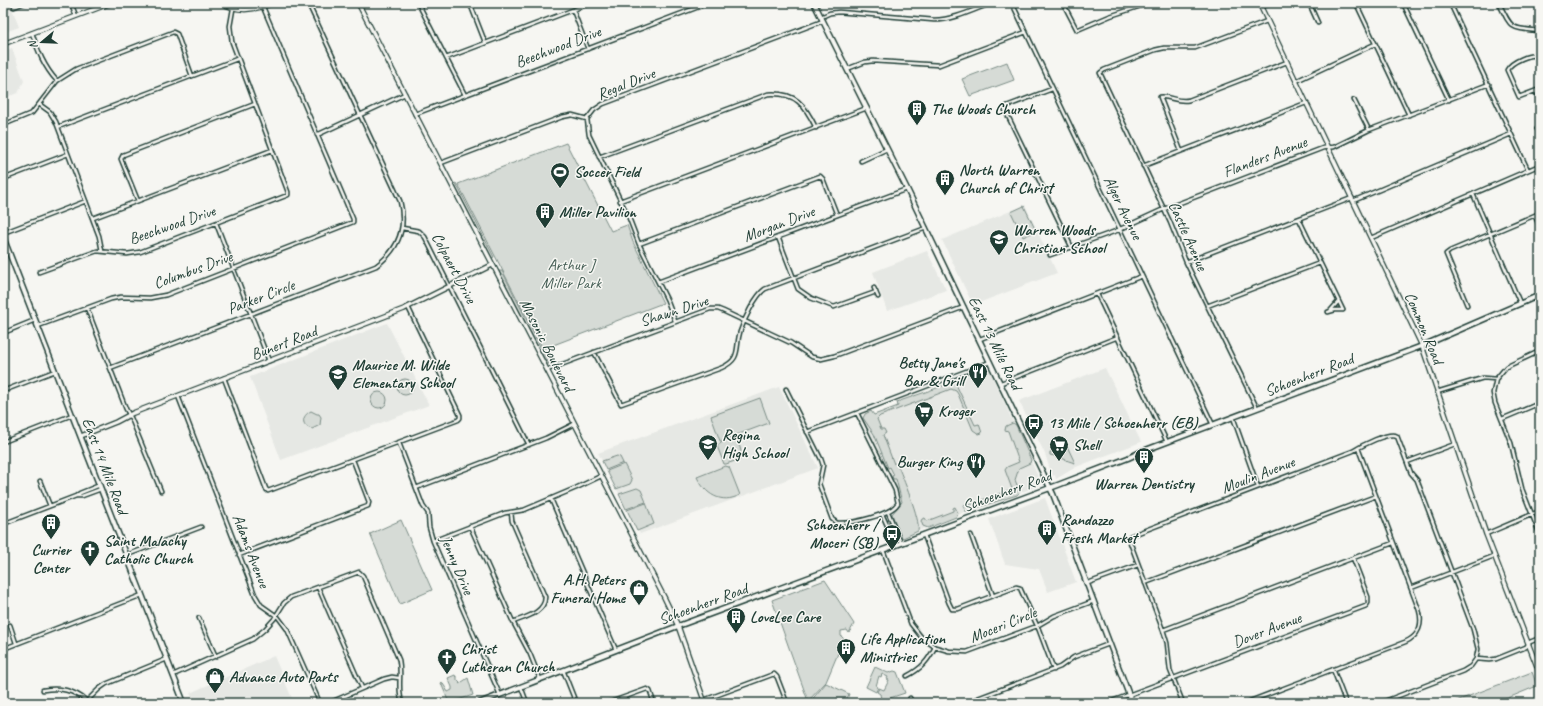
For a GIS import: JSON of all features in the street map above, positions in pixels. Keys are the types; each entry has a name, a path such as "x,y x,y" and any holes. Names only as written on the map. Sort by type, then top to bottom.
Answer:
{"main road":[{"name":"East 13 Mile Road","path":"814,3 908,189 1060,510 1132,703"},
{"name":"East 14 Mile Road","path":"3,237 184,703"},
{"name":"Schoenherr Road","path":"479,703 678,626 1050,488 1213,424 1422,346 1540,295"}],"street":[{"path":"14,7 24,3"},
{"path":"71,3 76,16"},
{"path":"3,44 111,3"},
{"path":"221,3 233,9 249,10 273,3"},
{"path":"308,3 400,201 403,213 402,228"},
{"name":"Masonic Boulevard","path":"358,3 678,626 705,701"},
{"path":"418,3 465,95"},
{"path":"446,58 591,3"},
{"name":"Beechwood Drive","path":"415,114 709,3"},
{"name":"Regal Drive","path":"441,163 562,117 572,115 587,119 594,110 603,104 822,19 830,13 839,12 944,20 951,19 992,3"},
{"name":"Alger Avenue","path":"1012,3 1213,424"},
{"path":"1063,3 1077,30 1110,16 1150,3"},
{"name":"Common Road","path":"1259,3 1422,346 1486,534 1540,674"},
{"path":"1261,7 1272,3"},
{"path":"1309,3 1318,23"},
{"path":"1356,3 1409,115"},
{"path":"1403,3 1449,100"},
{"path":"1450,3 1528,170"},
{"path":"1499,3 1511,26 1515,28 1540,31"},
{"path":"472,4 485,42"},
{"path":"263,7 317,135 405,94"},
{"path":"93,218 272,150 230,38 230,26 233,9"},
{"path":"573,10 588,49"},
{"name":"Castle Avenue","path":"1257,408 1186,262 1164,209 1100,73 1104,70 1156,50 1164,48 1195,48 1267,21"},
{"path":"3,126 30,115 57,80 76,69 174,32 192,76"},
{"path":"847,69 865,62 873,61 939,65 1026,32"},
{"path":"32,33 41,58 57,80"},
{"path":"1296,81 1375,44"},
{"path":"1540,57 1536,55 1529,55 1508,68 1508,72 1519,96 1540,89"},
{"path":"58,127 237,59"},
{"path":"1181,151 1160,97 1163,96 1177,100 1189,100 1287,62"},
{"name":"Flanders Avenue","path":"1050,255 1072,248 1120,229 1164,209 1323,148 1334,147 1369,130 1489,84"},
{"path":"1052,89 1007,106 1005,110 1072,248"},
{"path":"1536,91 1540,101"},
{"path":"599,157 768,94 786,95 799,101 809,112 816,128"},
{"path":"1354,100 1369,130"},
{"path":"1143,166 1306,103"},
{"path":"40,104 50,112 58,127 93,218 102,251"},
{"path":"138,201 121,160 122,156 255,104"},
{"path":"620,201 867,108"},
{"path":"587,119 589,135 639,244 667,300 675,321"},
{"path":"1186,262 1352,199 1511,134"},
{"name":"Columbus Drive","path":"38,326 117,297 144,299 158,297 353,222 317,135"},
{"path":"862,161 888,149"},
{"name":"Beechwood Drive","path":"38,272 92,252 102,251 127,254 140,252 288,195 272,150"},
{"path":"3,179 68,154"},
{"path":"1371,238 1540,165"},
{"path":"639,244 820,176 823,178 837,215"},
{"name":"Morgan Drive","path":"658,282 908,189"},
{"path":"1473,194 1520,303"},
{"path":"3,233 86,201"},
{"path":"1467,306 1446,254 1540,213"},
{"path":"1535,216 1540,227"},
{"path":"1299,219 1343,310 1328,312 1338,302"},
{"path":"216,223 269,361"},
{"name":"Colpaert Drive","path":"402,228 423,233 451,286 529,445"},
{"name":"Parker Circle","path":"110,368 376,266 395,248 402,228"},
{"path":"594,352 619,402 623,404 727,365 733,360 738,350 740,332 757,297 761,292 793,278 926,228"},
{"path":"778,237 793,278 798,289 802,293 831,307 841,306 876,292"},
{"path":"1207,306 1320,263"},
{"name":"Bunert Road","path":"81,436 116,422 129,415 408,308 492,265"},
{"path":"980,339 1142,276"},
{"path":"874,288 878,297"},
{"path":"1097,294 1167,442"},
{"name":"Shawn Drive","path":"547,370 705,310 718,309 791,343 808,355 821,359 834,356 964,307"},
{"path":"87,308 160,491"},
{"path":"224,378 268,491 399,443 460,418 460,415 408,308"},
{"path":"3,333 36,320"},
{"path":"1001,383 1118,337"},
{"path":"1540,351 1508,365 1496,379 1494,396 1511,442 1522,489 1540,535"},
{"path":"807,432 991,362"},
{"path":"3,391 55,371"},
{"path":"1437,392 1483,378 1496,379"},
{"path":"786,389 823,465 819,484 834,521 842,523 888,512 896,507 898,500 857,413"},
{"name":"Adams Avenue","path":"178,396 257,600 261,605 276,615 287,629 320,703"},
{"path":"1502,419 1540,403"},
{"path":"3,442 72,415"},
{"path":"1233,417 1258,488"},
{"path":"416,488 529,445 574,424"},
{"name":"Moulin Avenue","path":"1138,565 1129,538 1132,535 1353,452 1358,448 1392,434 1396,435 1407,462"},
{"name":"Jenny Drive","path":"399,443 423,506 428,513 429,527 433,541 500,695"},
{"path":"1380,703 1465,671 1476,659 1478,649 1475,637 1416,480 1411,473 1407,462 1455,444"},
{"path":"1245,703 1405,642 1413,638 1418,630 1421,617 1358,448"},
{"path":"239,555 369,505 353,460"},
{"path":"433,541 505,513 524,510 601,476"},
{"path":"40,481 50,506"},
{"path":"3,524 76,496 82,496 100,487"},
{"path":"1145,583 1376,496"},
{"path":"551,499 616,650"},
{"path":"1486,534 1540,511"},
{"path":"511,512 512,521 545,597 545,604 541,609 513,622"},
{"path":"888,512 901,543"},
{"path":"882,514 896,545"},
{"path":"470,526 513,622 530,654 540,679"},
{"path":"127,556 201,527"},
{"path":"924,535 952,609 956,610 1019,587 1021,589 1054,670"},
{"path":"970,535 993,596"},
{"path":"1163,630 1393,543"},
{"name":"Moceri Circle","path":"883,550 911,624 922,638 935,647 955,652 970,651 1037,626 1054,616 1094,601"},
{"path":"1411,588 1494,556"},
{"name":"Dover Avenue","path":"1107,703 1366,606 1368,603 1368,597 1353,558"},
{"path":"1088,584 1138,565 1163,630 1167,643 1169,662 1173,678 1183,703"},
{"path":"173,675 216,657 253,639 265,629 284,603 291,598 318,586 359,572 363,576 399,660 401,672 398,690 402,703"},
{"path":"318,586 362,688"},
{"path":"3,649 143,595"},
{"path":"199,618 216,657"},
{"path":"10,625 16,643"},
{"path":"1476,659 1494,659 1526,647 1528,644 1540,638"},
{"path":"965,703 1054,670 1074,657 1110,643"},
{"path":"907,676 918,670 926,663 935,647"},
{"path":"43,690 54,688 66,689 73,692 86,702 99,689 114,680 167,659"},
{"path":"1333,669 1346,703"},
{"path":"563,670 576,703"},
{"path":"705,701 775,674 787,703"},
{"path":"329,703 388,678 400,678"},
{"path":"520,687 527,703"},
{"path":"608,703 647,689 650,691 654,703"},
{"path":"910,698 912,703"}],"shaded area":[{"path":"3,3 10,3 19,27 3,33"},
{"path":"12,48 24,81 18,93 3,98 3,51"},
{"name":"Warren Woods Christian School","path":"1025,205 1057,273 973,305 942,240"},
{"path":"927,251 946,290 887,311 873,272"},
{"name":"Maurice M. Wilde Elementary School","path":"387,323 429,405 281,460 250,377"},
{"path":"988,367 1041,483 1039,486 965,511 954,518 917,531 862,419 954,384 952,380"},
{"path":"1105,368 1141,442 1076,467 1056,479 1055,475 1052,476 1045,454 1019,401"},
{"name":"Regina High School","path":"779,387 818,468 640,534 598,453"},
{"path":"1045,498 1076,582 1048,592 1039,569 1005,564 989,519"},
{"path":"274,656 294,703 194,703 190,693"}],"green space":[{"path":"1007,62 1014,80 970,96 962,79"},
{"name":"Arthur J Miller Park","path":"566,143 611,231 627,225 633,242 663,303 543,349 458,184"},
{"path":"456,183 494,257 492,258 454,184"},
{"path":"1024,206 1036,231 1023,237 1011,212"},
{"path":"499,271 502,271 549,364 547,364"},
{"path":"405,379 412,384 413,387 408,394 405,395 398,390 397,387 402,380"},
{"path":"954,380 975,425 979,424 982,433 979,434 973,430 958,394 956,391 951,389 880,416 877,419 881,429 884,429 886,433 883,435 894,464 897,463 917,517 918,531 903,538 900,536 892,514 902,502 896,479 893,479 892,476 894,475 890,467 888,468 874,434 863,418 865,414 871,411 874,415 898,406 897,402 951,383 951,381"},
{"path":"379,392 386,397 387,400 382,407 379,408 372,403 371,400 376,393"},
{"path":"760,398 769,423 726,439 734,441 738,444 741,450 741,459 724,464 717,446 725,440 720,441 711,416"},
{"path":"311,411 319,414 321,417 320,425 312,429 308,428 304,423 305,416"},
{"path":"1013,423 1016,425 1031,460 1030,463 1019,468 1015,480 1020,492 1017,495 965,511 964,504 966,506 1012,489 1005,470 1007,467 1019,462 1008,431 1005,430 1006,426"},
{"path":"1067,446 1075,463 1050,455 1050,452"},
{"path":"617,456 620,457 623,463 606,470 602,461"},
{"path":"624,464 632,480 630,484 616,489 607,471"},
{"path":"725,466 729,467 740,495 726,499 709,493 697,477"},
{"path":"637,488 641,490 646,502 626,509 619,494"},
{"path":"646,503 654,524 637,531 627,510"},
{"path":"955,507 958,513 956,517 928,528 923,526 921,521 922,519 925,518 927,521 953,511 953,508"},
{"path":"401,520 432,590 400,604 370,534"},
{"path":"825,580 854,624 849,633 847,630 841,631 841,636 844,639 826,682 808,701 772,600"},
{"path":"875,667 888,673 894,671 897,672 905,693 884,700 881,699 880,694 877,692 879,688 884,690 889,680 887,679 888,677 882,674 881,677 879,676 876,692 866,687"},
{"path":"1532,672 1537,686 1496,703 1451,703"},
{"path":"455,675 456,677 457,676 457,680 460,683 459,684 468,678 473,695 449,703 441,683 442,682 448,692 452,690 448,678"},
{"path":"826,683 849,694 847,699 848,703 809,703"}],"place":[{"name":"The Woods Church","path":"917,126"},
{"name":"Soccer Field","path":"560,189"},
{"name":"North Warren Church of Christ","path":"945,196"},
{"name":"Miller Pavilion","path":"545,229"},
{"name":"Warren Woods Christian School","path":"999,256"},
{"name":"Betty Jane's Bar & Grill","path":"978,389"},
{"name":"Maurice M. Wilde Elementary School","path":"338,391"},
{"name":"Kroger","path":"924,428"},
{"name":"13 Mile / Schoenherr (EB)","path":"1034,440"},
{"name":"Regina High School","path":"708,461"},
{"name":"Shell","path":"1059,462"},
{"name":"Warren Dentistry","path":"1144,474"},
{"name":"Burger King","path":"976,479"},
{"name":"Currier Center","path":"51,540"},
{"name":"Randazzo Fresh Market","path":"1047,546"},
{"name":"Schoenherr / Moceri (SB)","path":"892,551"},
{"name":"Saint Malachy Catholic Church","path":"90,567"},
{"name":"A.H. Peters Funeral Home","path":"639,606"},
{"name":"LoveLee Care","path":"736,634"},
{"name":"Life Application Ministries","path":"846,665"},
{"name":"Christ Lutheran Church","path":"447,675"},
{"name":"Advance Auto Parts","path":"215,694"}]}
